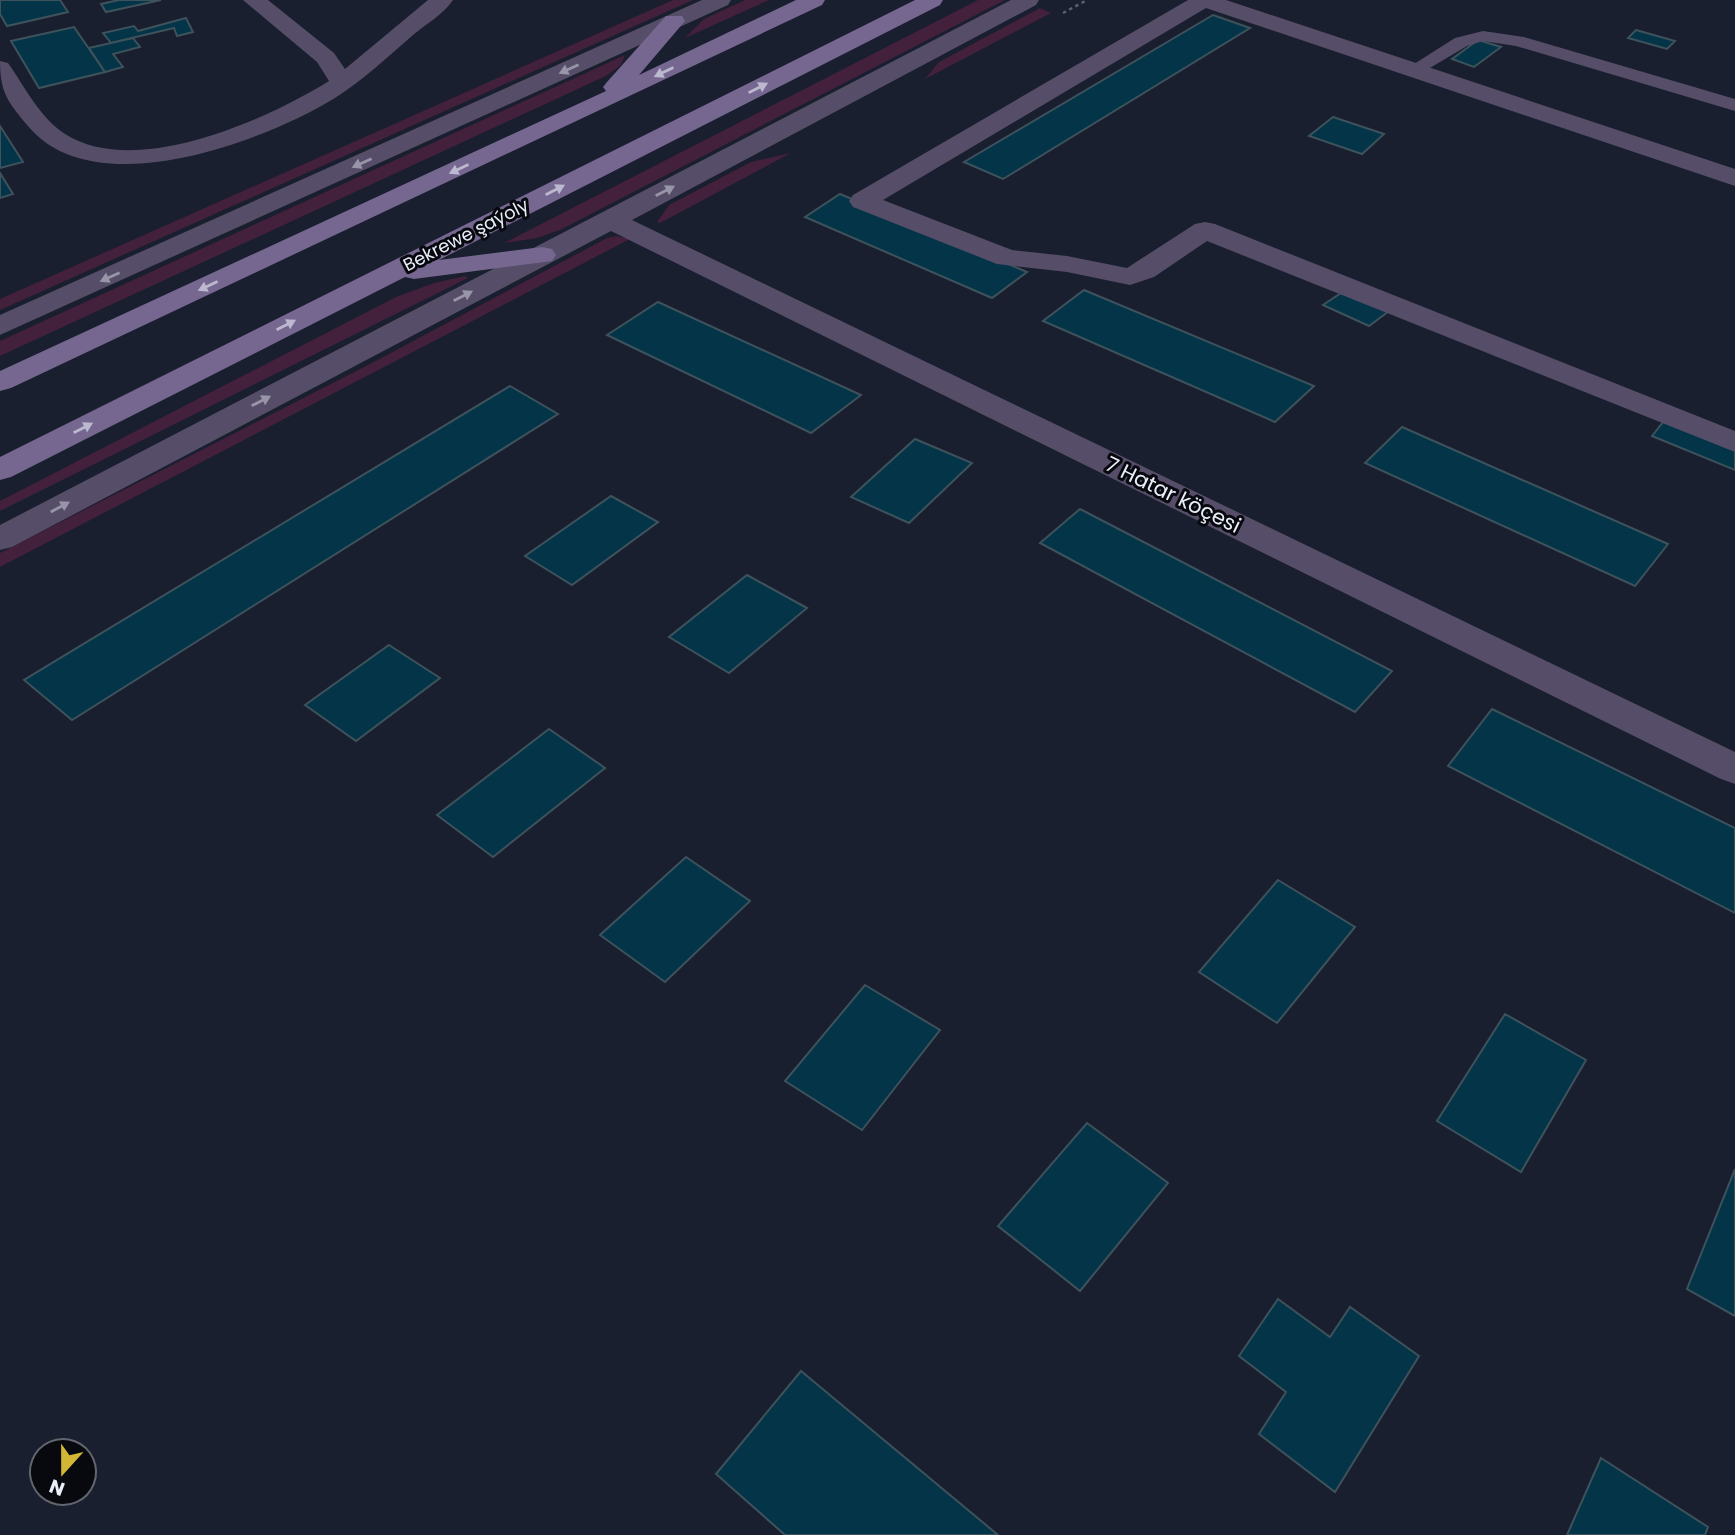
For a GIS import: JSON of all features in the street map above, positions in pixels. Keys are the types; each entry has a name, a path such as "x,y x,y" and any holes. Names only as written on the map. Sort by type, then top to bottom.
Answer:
{"main road":[{"path":"0,382 814,0"},
{"name":"Bekrewe şaýoly","path":"0,470 932,0"},
{"path":"601,102 674,21"},
{"path":"388,274 542,255"}],"street":[{"path":"254,0 326,58 342,83"},
{"path":"0,68 49,134 79,149 130,158 172,152 275,119 342,83 442,0"},
{"path":"0,326 720,0"},
{"path":"0,539 827,108 1028,0"},
{"path":"1735,177 1204,0 862,201 1007,258 1067,264 1130,277 1144,271 1205,230 1735,442"},
{"name":"7 Hatar köçesi","path":"610,220 1735,769"}],"lane":[{"path":"1412,71 1461,42 1483,36 1518,41 1735,105"}],"shaded area":[{"path":"673,0 693,0 0,310 0,299"},
{"path":"745,0 769,0 685,38 704,19"},
{"path":"978,0 1005,0 560,230 537,238 504,243"},
{"path":"1040,8 1051,13 925,79 939,62"},
{"path":"625,55 621,65 606,76 0,356 0,341"},
{"path":"791,153 660,223 657,222 669,205 751,162"},
{"path":"617,236 630,239 0,567 0,553 368,365 607,238"},
{"path":"465,276 468,278 0,511 0,501 396,297 434,283"}],"building":[{"path":"0,0 60,0 68,12 7,26 0,14"},
{"path":"119,0 161,0 106,12 101,4"},
{"path":"1213,15 1250,28 1003,179 964,162"},
{"path":"186,18 193,32 177,36 174,28 111,43 103,33 134,26 138,31"},
{"path":"74,27 105,72 39,88 11,41"},
{"path":"1636,30 1675,41 1667,49 1628,38"},
{"path":"133,38 140,47 113,54 123,67 105,72 89,48"},
{"path":"1478,40 1501,47 1474,67 1452,59"},
{"path":"1333,117 1384,134 1362,154 1309,136"},
{"path":"0,126 23,162 0,168"},
{"path":"0,173 13,194 0,198"},
{"path":"840,194 1027,272 992,298 805,217"},
{"path":"1084,290 1314,386 1275,422 1043,321"},
{"path":"1344,291 1389,311 1369,326 1323,305"},
{"path":"658,302 861,395 811,433 607,335"},
{"path":"510,386 558,414 72,720 24,680"},
{"path":"1664,421 1735,450 1735,470 1652,436"},
{"path":"1402,427 1668,544 1635,586 1365,463"},
{"path":"915,439 972,463 909,523 851,497"},
{"path":"611,496 658,522 572,585 525,556"},
{"path":"1080,509 1392,671 1355,712 1040,543"},
{"path":"747,575 807,608 729,673 669,637"},
{"path":"389,645 440,678 356,741 305,705"},
{"path":"1492,709 1735,828 1735,913 1448,766"},
{"path":"549,729 605,768 493,857 437,815"},
{"path":"686,857 750,901 665,982 600,935"},
{"path":"1278,880 1355,927 1277,1023 1199,972"},
{"path":"865,985 940,1030 862,1130 785,1081"},
{"path":"1505,1014 1586,1060 1521,1172 1437,1121"},
{"path":"1087,1123 1168,1183 1080,1291 998,1226"},
{"path":"1735,1169 1735,1316 1687,1289"},
{"path":"1278,1299 1330,1337 1350,1307 1419,1356 1335,1492 1259,1434 1286,1392 1239,1356"},
{"path":"801,1371 998,1535 785,1535 716,1474"},
{"path":"1601,1458 1708,1527 1705,1535 1567,1535"}]}
